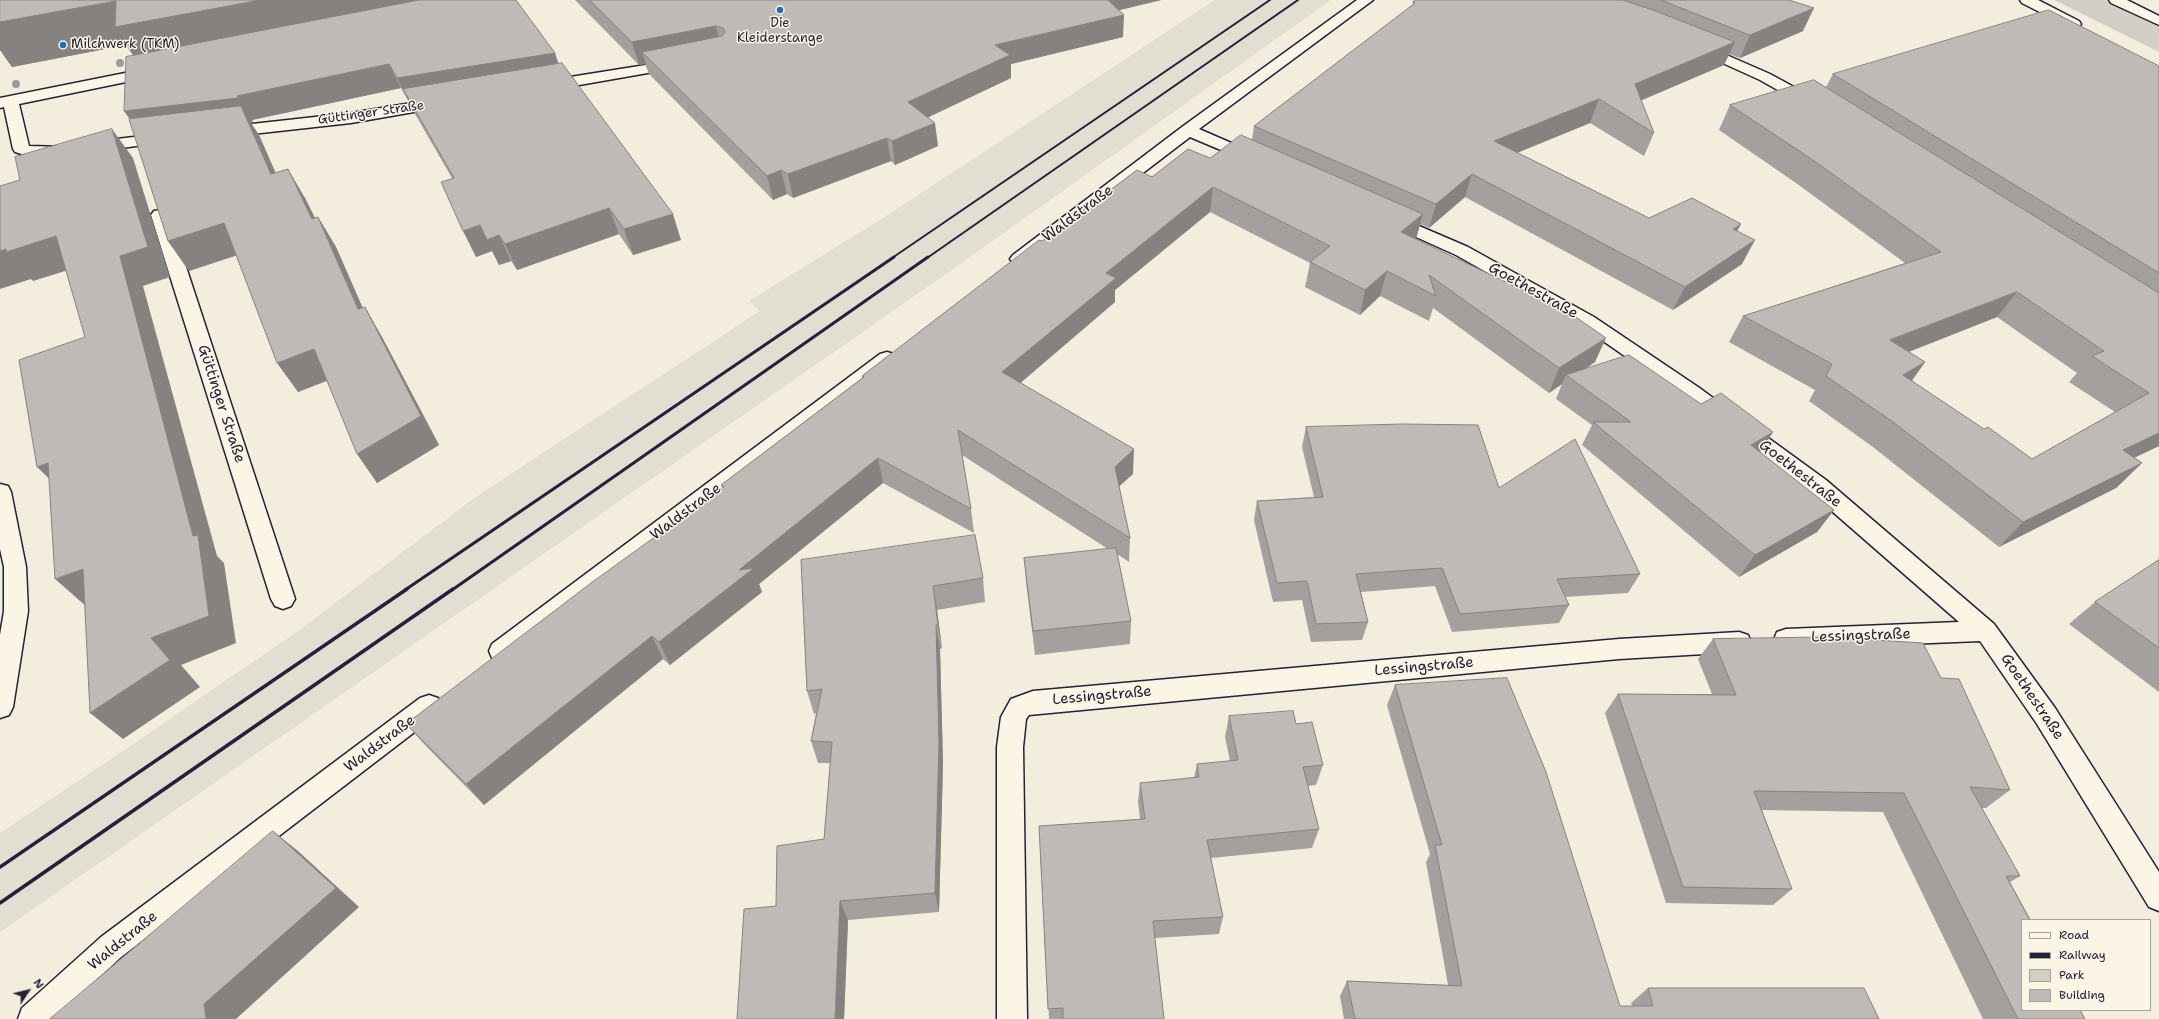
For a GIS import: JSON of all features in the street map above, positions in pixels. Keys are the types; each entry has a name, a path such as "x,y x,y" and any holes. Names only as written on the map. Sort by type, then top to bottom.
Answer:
{"street":[{"name":"Waldstraße","path":"1004,270 1188,130 1366,0"},
{"path":"2027,0 2090,32"},
{"path":"2116,0 2159,21"},
{"path":"1687,42 1765,77 1825,110"},
{"path":"531,88 693,60"},
{"path":"168,70 6,102 21,149 28,152 140,149 185,136"},
{"name":"Güttinger Straße","path":"208,134 351,118 460,100"},
{"path":"1188,130 1273,166"},
{"name":"Güttinger Straße","path":"154,195 283,599"},
{"name":"Goethestraße","path":"1371,210 1462,251 1587,321 1692,392 1818,486 1986,631 2046,716 2159,897"},
{"name":"Waldstraße","path":"487,662 902,348"},
{"path":"0,492 15,567 16,611 0,707"},
{"name":"Lessingstraße","path":"1012,1019 1010,747 1014,717 1020,707 1033,702 1501,671 1619,649 1834,636 1986,631"},
{"name":"Waldstraße","path":"33,1019 111,947 443,696"}],"shaded area":[{"path":"1215,0 1331,0 946,274 0,932 0,833 298,631 477,496 760,311 749,301 891,213"}],"green space":[{"path":"2054,0 2105,0 2159,27 2159,52"}],"building":[{"path":"0,0 261,0 115,27 116,1 0,22"},
{"path":"419,0 516,0 555,53 397,78 389,64 237,96 238,98 124,111 126,57"},
{"path":"590,0 1108,0 1124,15 995,45 1010,55 908,102 935,123 892,141 887,138 788,174 781,170 767,176 642,52 722,36 725,32 723,28 716,26 632,42"},
{"path":"1416,0 1623,0 1735,42 1635,84 1654,133 1599,99 1494,141 1649,218 1692,198 1741,224 1733,229 1755,240 1685,287 1472,174 1436,204 1254,126 1415,3 1413,2"},
{"path":"1661,0 1789,0 1814,8 1750,35"},
{"path":"2049,10 2159,66 2159,273 1833,74"},
{"path":"562,63 673,214 624,229 609,208 505,244 499,235 487,240 480,225 463,231 441,182 454,178 403,89"},
{"path":"1814,80 2159,293 2159,433 2123,450 2142,463 2023,522 1893,422 1826,376 1832,364 1743,316 1941,252 1810,158 1730,105","holes":["2017,292 2104,351 2092,356 2149,393 2032,459 1988,427 1984,429 1903,375 1925,362 1890,340"]},
{"path":"241,106 271,174 288,169 312,219 318,217 358,309 365,307 421,416 357,454 314,349 277,363 224,223 168,241 129,119"},
{"path":"112,129 148,247 120,256 193,536 198,535 209,616 151,638 170,660 90,713 83,569 55,579 48,463 37,467 19,360 85,337 56,236 7,252 6,249 0,251 0,186 20,180 15,157"},
{"path":"1241,135 1423,214 1401,232 1567,311 1606,338 1559,368 1429,275 1436,296 1387,271 1365,290 1310,262 1330,246 1213,187 1106,273 1116,278 1002,372 1134,449 1115,467 1130,538 958,430 971,509 878,458 739,570 754,568 659,642 652,636 466,784 406,724 591,583 724,487 721,485 864,377 862,376 1039,240 1042,241 1137,170 1152,177 1188,149 1210,158"},
{"path":"1629,355 1701,404 1721,393 1773,432 1751,445 1834,510 1755,555 1593,422 1631,422 1566,375"},
{"path":"1403,424 1478,425 1499,488 1575,439 1640,574 1557,579 1569,605 1460,614 1442,568 1356,574 1368,622 1316,624 1307,581 1277,583 1257,501 1323,497 1306,427"},
{"path":"975,535 983,578 933,586 938,625 936,625 939,742 935,893 840,901 835,1019 737,1019 744,909 776,906 777,846 824,839 832,742 811,741 822,689 807,691 801,560"},
{"path":"1116,548 1131,621 1033,631 1024,558"},
{"path":"2159,560 2159,648 2095,602"},
{"path":"1826,637 1923,643 1941,678 1959,679 2010,790 1970,787 2020,876 2006,876 2029,919 2021,919 2021,1011 2081,1011 2085,1019 2018,1019 1904,793 1754,791 1792,889 1683,887 1618,694 1736,695 1713,639"},
{"path":"1507,678 1546,772 1620,1006 1653,1006 1648,988 1864,988 1879,1019 1355,1019 1347,981 1462,986 1435,845 1442,845 1395,685"},
{"path":"1293,711 1296,724 1312,722 1323,765 1303,767 1319,829 1207,840 1223,917 1153,921 1164,1019 1063,1019 1063,1008 1048,1009 1039,826 1145,819 1140,783 1199,777 1197,764 1238,760 1229,716"},
{"path":"273,831 336,888 204,1004 206,1019 50,1019"}],"railway":[{"path":"892,258 1270,0"},
{"path":"927,258 1298,0"},
{"path":"405,590 894,257"},
{"path":"452,590 928,257"},
{"path":"0,867 407,589"},
{"path":"0,903 453,589"}],"place":[{"name":"Die Kleiderstange","path":"780,10"},
{"name":"Milchwerk (TKM)","path":"63,45"}]}
